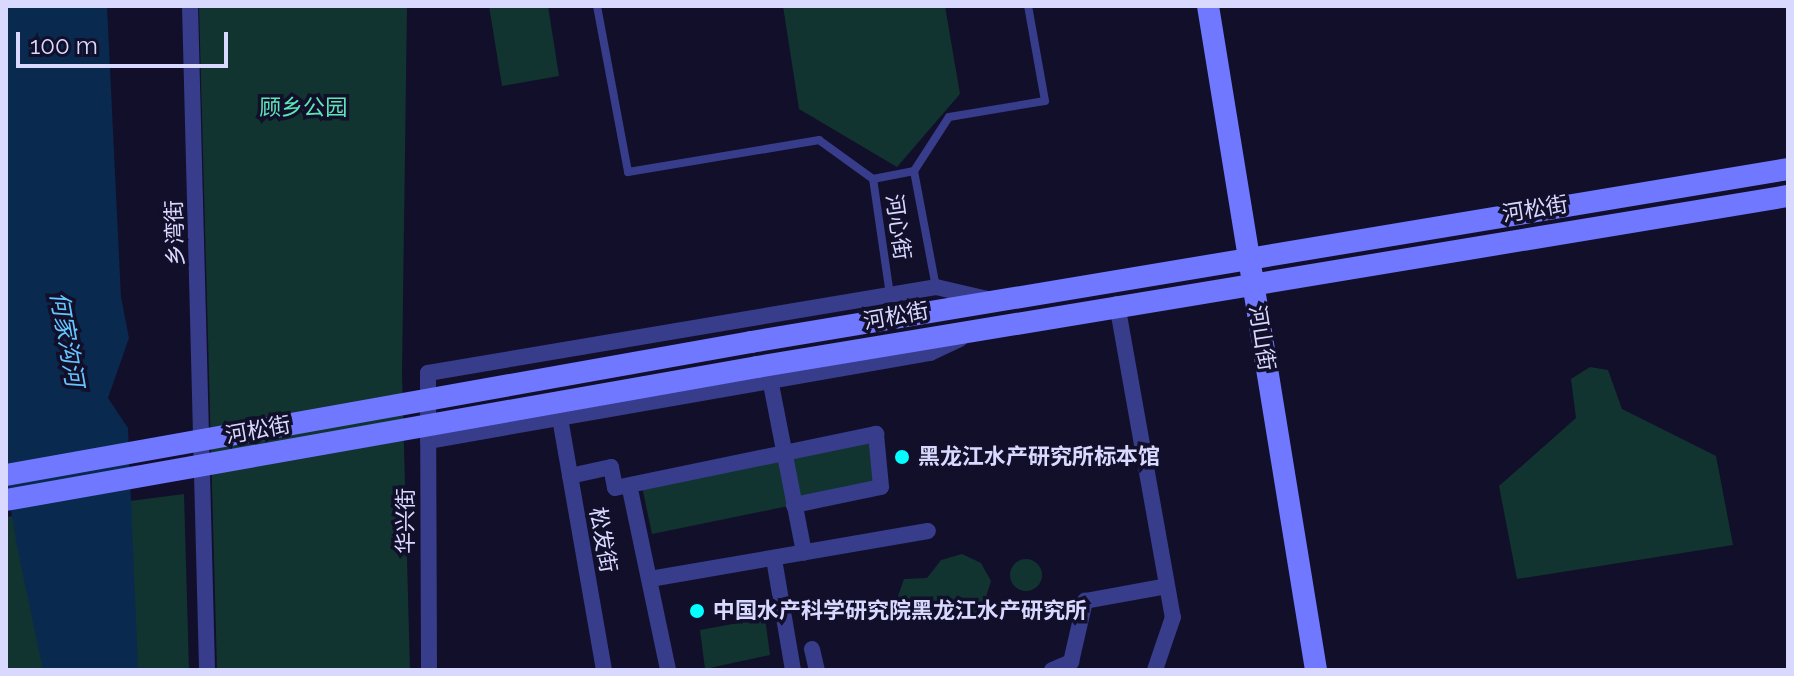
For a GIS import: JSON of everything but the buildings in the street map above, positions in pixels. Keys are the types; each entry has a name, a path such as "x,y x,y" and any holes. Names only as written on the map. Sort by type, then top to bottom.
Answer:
{"main road":[{"name":"河山街","path":"1208,6 1316,670"},
{"name":"河松街","path":"6,475 989,299 1788,169"},
{"name":"河松街","path":"6,500 763,373 996,323 1788,196"}],"street":[{"name":"乡湾街","path":"190,6 207,670"},
{"path":"890,295 936,287 989,299"},
{"name":"华兴街","path":"429,670 428,373 890,295"},
{"path":"1117,304 1167,586 1170,641 1155,670"},
{"path":"428,441 560,418 763,373 804,553"},
{"name":"松发街","path":"560,418 604,670"},
{"path":"570,476 611,467 615,488 876,434 881,487 794,505"},
{"path":"631,494 668,670"},
{"path":"650,579 928,531"},
{"path":"774,559 793,670"},
{"path":"1052,670 1071,662 1085,601 1167,586"},
{"path":"812,649 817,670"}],"lane":[{"path":"597,6 628,172 819,140 873,179"},
{"path":"914,171 949,117 1045,101 1028,6"},
{"name":"河心街","path":"890,295 873,179 914,171 936,287"}],"green space":[{"name":"顾乡公园","path":"199,6 407,6 402,374 410,670 217,670"},
{"path":"489,6 548,6 559,76 502,86"},
{"path":"783,6 945,6 960,94 897,167 799,109"},
{"path":"1590,367 1608,370 1622,409 1716,456 1733,545 1517,579 1499,486 1576,418 1571,379"},
{"path":"876,434 881,487 652,534 641,482"},
{"path":"184,494 189,670 6,670 6,517"},
{"path":"962,554 981,563 991,581 982,610 963,619 931,605 915,612 904,607 898,596 904,579 927,578 941,560"},
{"path":"1026,559 1037,564 1042,575 1037,586 1026,591 1015,586 1010,575 1015,564"},
{"path":"765,618 770,655 705,669 700,630"}],"water":[{"name":"何家沟河","path":"6,6 107,6 121,297 129,338 108,398 128,428 138,670 43,670 18,551 6,482"}],"place":[{"name":"黑龙江水产研究所标本馆","path":"902,457"},
{"name":"中国水产科学研究院黑龙江水产研究所","path":"697,611"}]}
